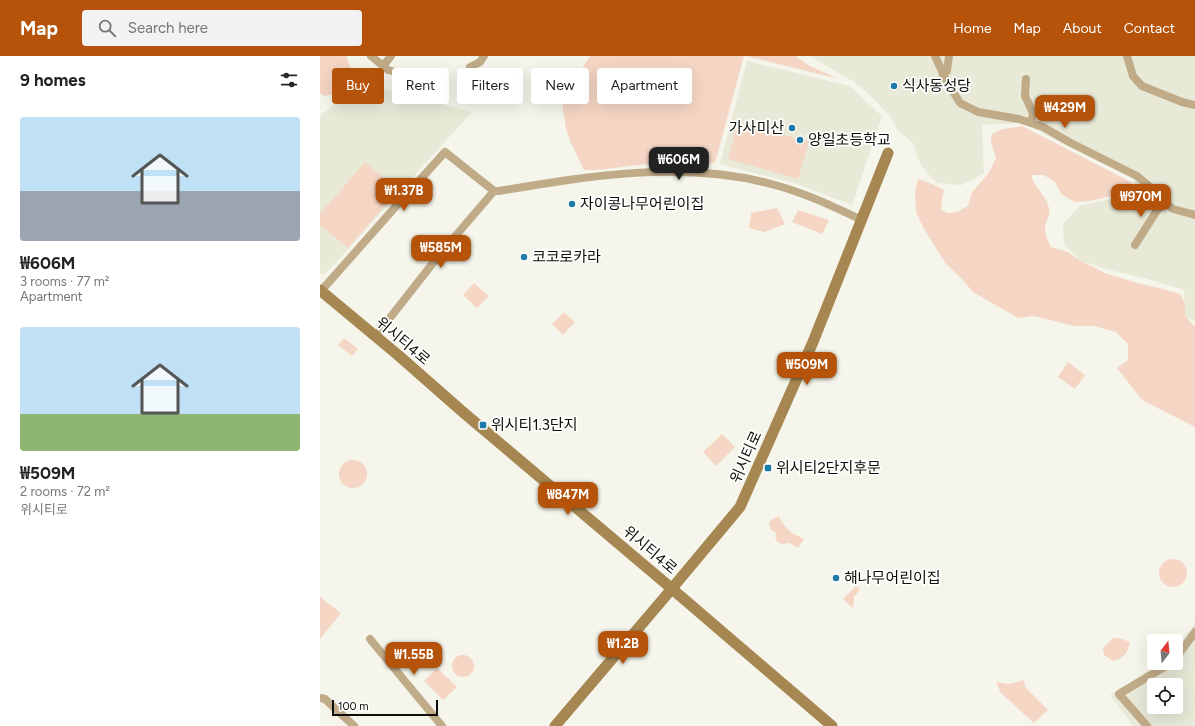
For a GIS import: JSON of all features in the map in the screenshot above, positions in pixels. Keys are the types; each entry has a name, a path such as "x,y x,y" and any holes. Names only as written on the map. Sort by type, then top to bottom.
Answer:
{"main road":[{"name":"위시티로","path":"555,726 740,507 813,342 888,153"},
{"name":"위시티4로","path":"321,290 832,726"}],"street":[{"path":"371,56 388,70 392,71"},
{"path":"383,66 391,56"},
{"path":"470,67 480,62 484,56"},
{"path":"935,56 943,75 960,103 978,112 1019,118 1043,127 1113,165 1137,176 1163,201 1173,208 1195,215"},
{"path":"943,75 947,71 949,56"},
{"path":"1127,56 1133,76 1142,86 1182,102 1195,104"},
{"path":"1026,79 1025,96 1034,113 1031,123"},
{"path":"321,290 445,152 494,191 587,177 686,171 718,173 771,184 799,192 862,220"},
{"path":"375,337 440,254 494,191"},
{"path":"1135,245 1163,201"},
{"path":"1183,648 1195,632"},
{"path":"370,639 440,725"},
{"path":"1147,726 1119,694 1159,670"},
{"path":"320,698 325,699 354,726"}],"shaded area":[{"path":"320,56 346,56 351,68 332,68 332,94 324,96 320,93"},
{"path":"590,56 744,56 715,163 648,164 584,170 566,129 562,104 589,104 589,68 583,68"},
{"path":"746,56 796,56 808,65 839,79"},
{"path":"810,56 1195,56 1195,322 1185,315 1184,290 1148,279 1105,269 1079,260 1064,244 1063,224 1081,205 1133,195 1134,179 1023,123 982,125 984,173 962,185 936,183 920,164 913,143 898,130 889,115 870,95 854,82"},
{"name":"양일초등학교","path":"747,61 850,86 882,116 852,205 797,184 720,164"},
{"path":"384,89 392,91 392,104 441,104 472,112 323,275 320,273 320,116 335,104 384,104"},
{"path":"738,122 809,142 798,179 728,159"},
{"path":"1022,126 1131,182 1131,192 1089,201 1075,202 1062,195 1055,182 1044,175 1031,175 1049,208 1045,229 1046,236 1051,247 1068,252 1079,260 1105,273 1180,294 1185,303 1185,315 1195,326 1195,427 1142,400 1117,368 1128,360 1128,344 1116,332 1094,326 1074,326 1034,316 1018,318 973,292 946,264 924,229 916,212 915,192 918,179 944,190 941,210 948,213 957,212 968,206 972,192 988,174 996,158 991,143 992,134 1003,129"},
{"path":"365,162 398,190 348,248 320,225 320,214"},
{"path":"777,208 785,224 764,232 749,228 751,213"},
{"path":"798,210 829,220 822,234 792,222"},
{"path":"474,283 489,296 477,308 463,295"},
{"path":"564,312 575,322 563,335 552,324"},
{"path":"344,338 358,349 352,356 338,345"},
{"path":"1068,362 1085,375 1075,389 1058,377"},
{"path":"722,434 735,447 716,466 703,452"},
{"path":"353,460 363,464 367,474 363,484 353,488 343,484 339,474 343,464"},
{"path":"779,516 789,530 795,535 804,539 798,548 789,543 783,544 777,542 775,536 776,533 770,529 769,522"},
{"path":"1173,559 1183,563 1187,573 1183,583 1173,587 1163,583 1159,573 1163,563"},
{"path":"856,586 860,589 854,597 853,608 843,599"},
{"path":"320,597 341,613 320,639"},
{"path":"1195,623 1195,726 1133,726 1110,695 1149,670 1183,670 1183,638"},
{"path":"1113,638 1119,638 1130,642 1125,654 1113,661 1104,655 1103,648"},
{"path":"463,655 471,658 474,666 471,674 463,677 455,674 452,666 455,658"},
{"path":"437,668 457,687 443,700 424,681"},
{"path":"1024,680 1025,687 1048,710 1034,723 1001,693 996,682 1009,684"}],"place":[{"name":"식사동성당","path":"894,86"},
{"name":"가사미산","path":"792,128"},
{"name":"양일초등학교","path":"800,140"},
{"name":"자이콩나무어린이집","path":"572,204"},
{"name":"코코로카라","path":"524,257"},
{"name":"위시티1.3단지","path":"483,425"},
{"name":"위시티2단지후문","path":"768,468"},
{"name":"해나무어린이집","path":"836,578"}]}
